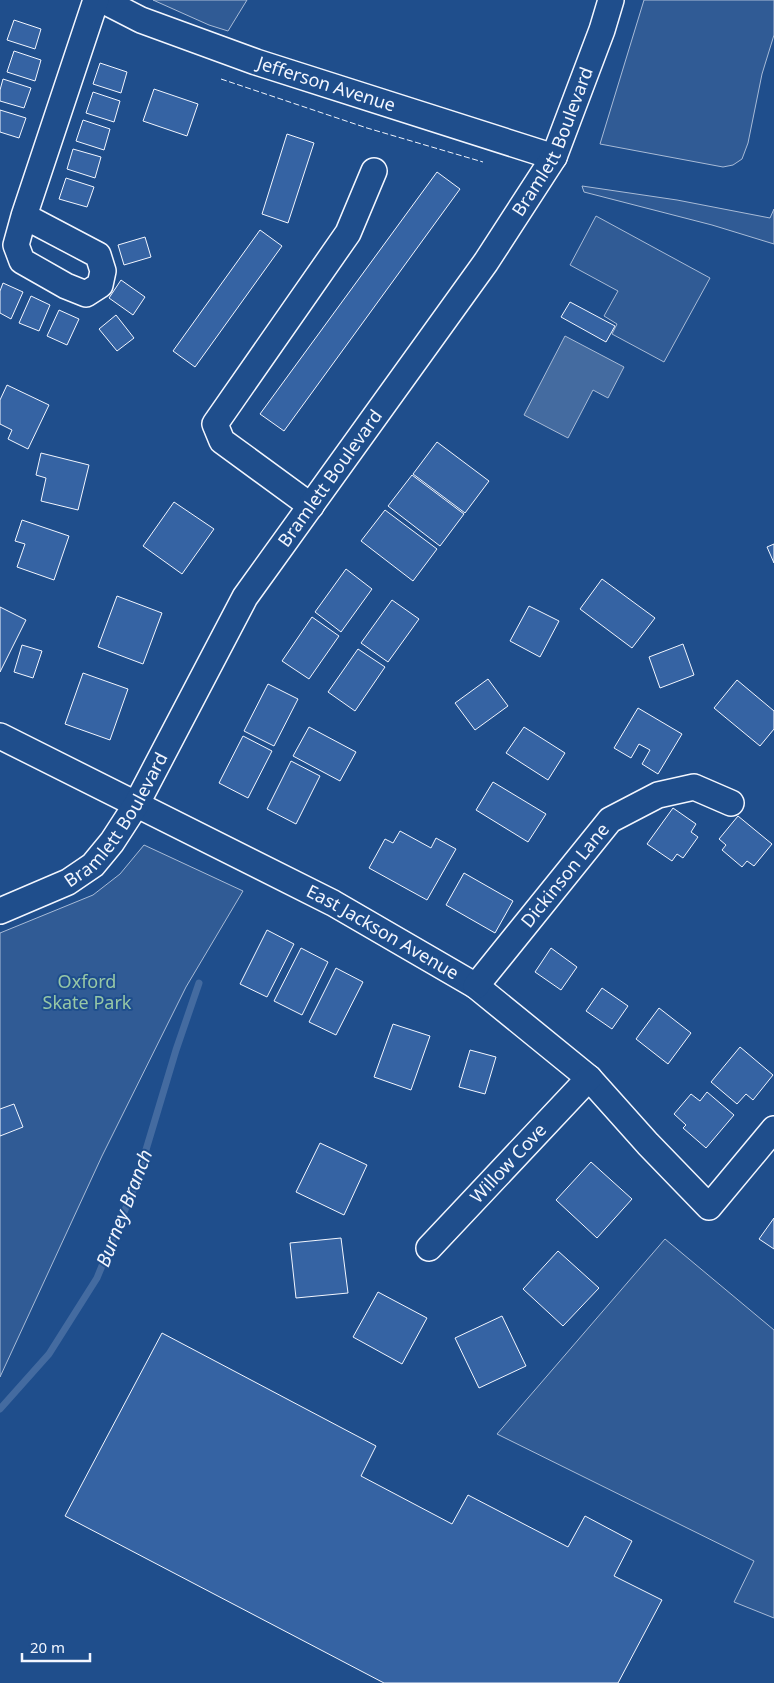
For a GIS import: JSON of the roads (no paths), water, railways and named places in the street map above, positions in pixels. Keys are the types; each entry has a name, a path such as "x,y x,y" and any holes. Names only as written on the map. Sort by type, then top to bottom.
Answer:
{"street":[{"path":"24,216 96,0"},
{"name":"Jefferson Avenue","path":"102,0 141,20 256,62 554,157"},
{"name":"Bramlett Boulevard","path":"0,912 68,882 93,865 112,842 136,805 245,597 486,262 554,157 602,30 611,0"},
{"path":"311,506 222,441 215,424 348,233 374,171"},
{"name":"East Jackson Avenue","path":"0,736 333,903 476,986 589,1078 648,1144 709,1207 774,1129"},
{"name":"Dickinson Lane","path":"476,986 610,820 658,795 694,788 731,804"},
{"name":"Willow Cove","path":"429,1248 589,1078"}],"waterway":[{"name":"Burney Branch","path":"0,1409 49,1354 97,1278 136,1183 176,1050 199,983"}],"park label":[{"name":"Oxford Skate Park","path":"87,992"}]}
